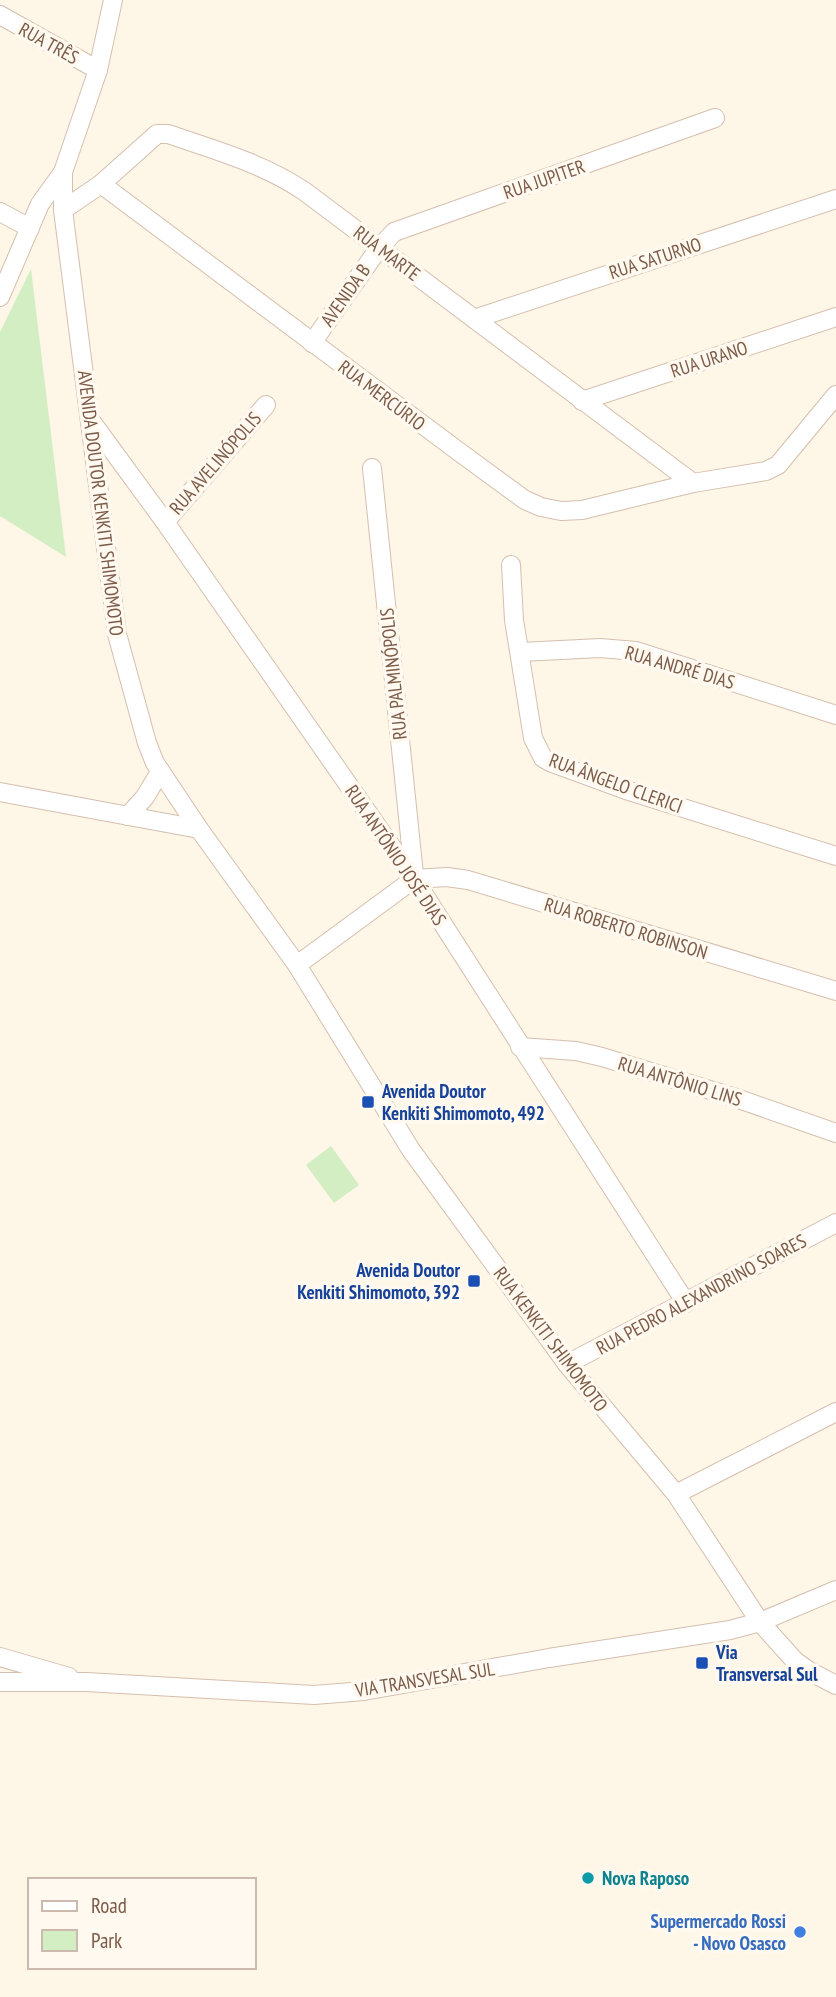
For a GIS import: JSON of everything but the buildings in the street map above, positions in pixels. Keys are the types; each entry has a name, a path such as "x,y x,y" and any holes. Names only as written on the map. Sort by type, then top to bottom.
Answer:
{"street":[{"name":"AVENIDA DOUTOR KENKITI SHIMOMOTO","path":"113,0 98,70 63,172 63,209 121,655 147,743 160,772 297,965"},
{"name":"RUA TRÊS","path":"0,15 98,70"},
{"name":"RUA JUPITER","path":"379,248 394,232 715,118"},
{"name":"RUA MARTE","path":"63,209 101,184 157,134 168,134 254,163 279,174 693,483"},
{"path":"0,297 40,204 63,172"},
{"name":"RUA MERCÚRIO","path":"101,184 525,500 541,507 561,511 582,510 693,483 766,471 778,465 836,395"},
{"name":"RUA SATURNO","path":"474,319 836,199"},
{"path":"0,212 30,228"},
{"name":"AVENIDA B","path":"312,343 379,248"},
{"name":"RUA URANO","path":"582,401 836,317"},
{"name":"RUA AVELINÓPOLIS","path":"164,522 266,405"},
{"name":"RUA ANTÔNIO JOSÉ DIAS","path":"89,418 414,879 686,1303"},
{"name":"RUA PALMINÓPOLIS","path":"372,468 414,879"},
{"name":"RUA ÂNGELO CLERICI","path":"511,565 511,599 533,738 543,758 629,791 836,856"},
{"name":"RUA ANDRÉ DIAS","path":"521,652 600,648 636,652 836,715"},
{"path":"128,816 145,797 160,772"},
{"path":"3,789 199,829"},
{"name":"RUA ROBERTO ROBINSON","path":"414,879 447,877 468,880 836,992"},
{"path":"297,965 414,879"},
{"name":"RUA KENKITI SHIMOMOTO","path":"297,965 411,1150 567,1364 676,1494 760,1622 795,1661 836,1685"},
{"name":"RUA ANTÔNIO LINS","path":"520,1047 576,1051 602,1057 736,1098 836,1133"},
{"name":"RUA PEDRO ALEXANDRINO SOARES","path":"567,1364 836,1223"},
{"path":"676,1494 836,1412"},
{"name":"VIA TRANSVESAL SUL","path":"0,1682 86,1682 314,1695 364,1691 549,1658 730,1630 760,1622 836,1590"},
{"name":"VIA TRANSVESAL SUL","path":"0,1657 86,1682"}],"green space":[{"path":"31,269 66,557 0,516 0,332"},
{"path":"331,1146 359,1185 334,1203 306,1165"}],"place":[{"name":"Avenida Doutor Kenkiti Shimomoto, 492","path":"368,1102"},
{"name":"Avenida Doutor Kenkiti Shimomoto, 392","path":"474,1281"},
{"name":"Via Transversal Sul","path":"702,1663"},
{"name":"Nova Raposo","path":"588,1878"},
{"name":"Supermercado Rossi - Novo Osasco","path":"800,1932"}]}
